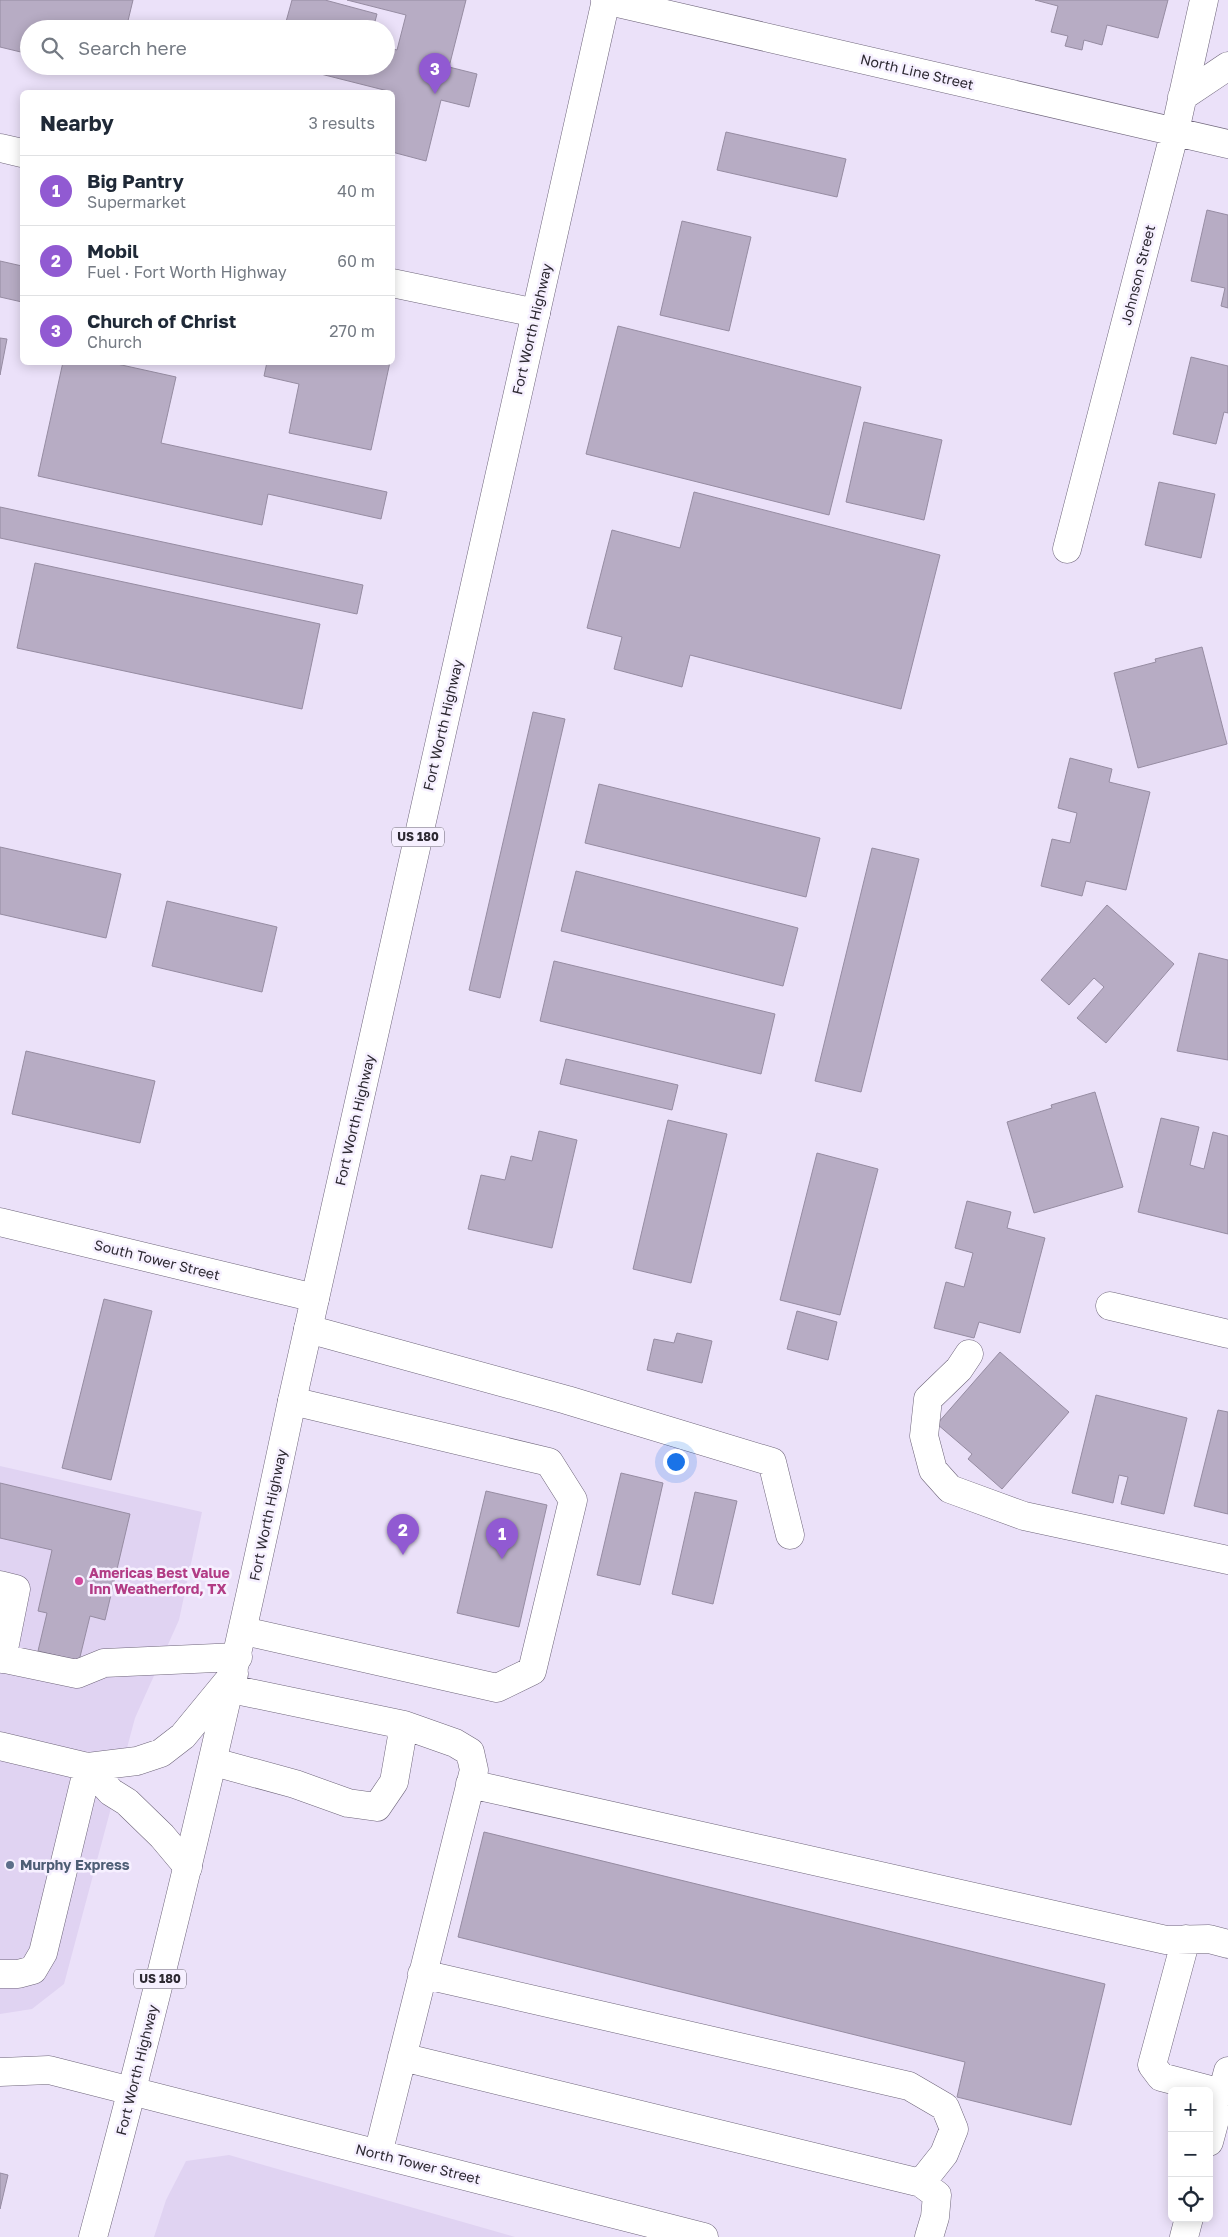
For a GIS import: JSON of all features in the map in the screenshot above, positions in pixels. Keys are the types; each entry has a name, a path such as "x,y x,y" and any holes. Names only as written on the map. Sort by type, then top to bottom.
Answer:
{"street":[{"name":"North Line Street","path":"606,0 1228,144"},
{"name":"Fort Worth Highway","path":"94,2237 133,2091 214,1762 244,1631 292,1401 606,0"},
{"name":"Johnson Street","path":"1068,549 1175,131 1204,0"},
{"path":"1182,97 1228,66"},
{"path":"0,148 20,153"},
{"path":"395,284 536,313"},
{"name":"South Tower Street","path":"0,1222 315,1298"},
{"path":"1110,1306 1228,1334"},
{"path":"308,1329 568,1400 772,1462 790,1535"},
{"path":"969,1354 959,1369 928,1399 924,1436 933,1470 950,1489 1024,1516 1228,1560"},
{"path":"244,1631 497,1688 532,1671 573,1500 549,1462 292,1401"},
{"path":"0,1585 16,1589 1,1659 77,1674 104,1663 234,1673 404,1725 455,1743 470,1752 474,1770 378,2154"},
{"path":"0,1746 88,1768 137,1761 161,1753 183,1736 234,1673"},
{"path":"214,1762 295,1784 348,1803 378,1807 394,1782 404,1725"},
{"path":"88,1768 111,1792 127,1802 162,1836 188,1868"},
{"path":"0,1974 18,1974 33,1970 43,1953 88,1768"},
{"path":"470,1784 1166,1940 1209,1939 1228,1944"},
{"path":"1186,1939 1152,2065 1160,2077 1221,2109"},
{"path":"422,1974 909,2086 946,2107 954,2129 944,2154 922,2183"},
{"path":"0,2054 19,2064 49,2070"},
{"path":"402,2057 922,2183 937,2195 935,2217 929,2237"},
{"path":"0,2072 49,2070"},
{"name":"North Tower Street","path":"49,2070 704,2237"},
{"path":"1184,2237 1188,2222"}],"shaded area":[{"path":"0,1466 202,1512 179,1620 135,1718 64,1984 32,2009 0,2014"},
{"path":"229,2155 515,2237 154,2237 166,2200 186,2161"}],"building":[{"path":"0,0 133,0 128,20 20,20 20,52 0,47"},
{"path":"292,0 325,0 377,14 375,20 286,20"},
{"path":"347,0 466,0 449,67 477,74 469,107 441,100 426,161 395,153 395,90 384,90 325,75 395,75 395,49 397,50 406,15"},
{"path":"1035,0 1168,0 1158,38 1107,25 1102,45 1084,40 1082,50 1065,46 1068,36 1051,32 1058,6"},
{"path":"726,132 846,159 837,197 717,170"},
{"path":"1207,210 1228,215 1228,308 1221,306 1225,288 1191,281"},
{"path":"682,221 751,237 729,331 660,315"},
{"path":"0,261 20,266 20,302 0,297"},
{"path":"618,326 861,387 829,515 586,454"},
{"path":"0,338 7,339 0,375"},
{"path":"1191,357 1228,366 1228,413 1224,412 1216,444 1173,434"},
{"path":"62,365 122,365 176,377 161,443 387,492 381,519 268,494 262,525 38,476"},
{"path":"266,365 389,365 371,450 289,433 299,384 264,376"},
{"path":"864,422 942,440 924,520 846,502"},
{"path":"1159,482 1215,494 1201,558 1145,545"},
{"path":"694,492 940,555 901,709 690,655 682,687 614,669 622,637 587,628 612,530 680,548"},
{"path":"0,507 363,585 357,614 0,538"},
{"path":"35,563 320,624 302,709 17,648"},
{"path":"1202,647 1227,744 1138,768 1114,673 1156,662 1155,659"},
{"path":"533,712 565,719 500,998 469,990"},
{"path":"1070,758 1112,769 1109,782 1150,792 1126,890 1086,881 1082,896 1041,886 1052,839 1070,843 1077,813 1058,808"},
{"path":"599,784 820,838 806,897 585,843"},
{"path":"0,847 121,874 106,938 0,914"},
{"path":"872,848 919,859 861,1092 815,1081"},
{"path":"576,871 798,928 783,986 561,931"},
{"path":"167,901 277,927 262,992 152,966"},
{"path":"1107,905 1174,964 1106,1043 1077,1018 1104,987 1094,978 1069,1005 1041,980"},
{"path":"1199,953 1228,960 1228,1060 1177,1051"},
{"path":"554,961 775,1014 761,1074 540,1021"},
{"path":"26,1051 155,1081 140,1143 12,1114"},
{"path":"566,1059 678,1085 672,1110 560,1084"},
{"path":"1095,1092 1123,1187 1034,1213 1007,1122 1052,1108 1051,1105"},
{"path":"1161,1118 1199,1127 1190,1165 1204,1169 1213,1132 1228,1136 1228,1234 1138,1212"},
{"path":"668,1120 727,1134 691,1283 633,1269"},
{"path":"539,1131 577,1140 552,1248 468,1229 481,1175 505,1180 511,1156 532,1161"},
{"path":"817,1153 878,1169 840,1315 780,1300"},
{"path":"967,1201 1011,1212 1007,1228 1045,1238 1020,1333 979,1322 974,1338 934,1328 946,1282 964,1287 973,1253 955,1248"},
{"path":"104,1299 152,1311 111,1480 62,1468"},
{"path":"797,1311 837,1322 828,1360 787,1349"},
{"path":"677,1333 712,1341 702,1383 647,1370 654,1339 674,1343"},
{"path":"1000,1352 1069,1412 1002,1489 968,1459 972,1454 937,1424"},
{"path":"1096,1395 1187,1418 1164,1514 1121,1504 1128,1477 1119,1475 1113,1503 1072,1493"},
{"path":"1218,1410 1228,1412 1228,1514 1194,1506"},
{"path":"621,1473 663,1483 640,1585 597,1575"},
{"name":"Americas Best Value Inn Weatherford, TX","path":"0,1483 130,1514 105,1620 90,1616 79,1661 38,1651 47,1613 38,1611 52,1550 0,1538"},
{"path":"486,1491 547,1505 519,1627 457,1613"},
{"path":"695,1492 737,1501 713,1604 672,1594"},
{"path":"484,1832 1105,1984 1071,2125 957,2097 965,2062 458,1937"},
{"path":"0,2173 8,2175 0,2209"}],"place":[{"name":"Church of Christ","path":"435,94"},
{"name":"Mobil","path":"403,1555"},
{"name":"Big Pantry","path":"502,1559"},
{"name":"Americas Best Value Inn Weatherford, TX","path":"79,1581"},
{"name":"Murphy Express","path":"10,1865"}]}
